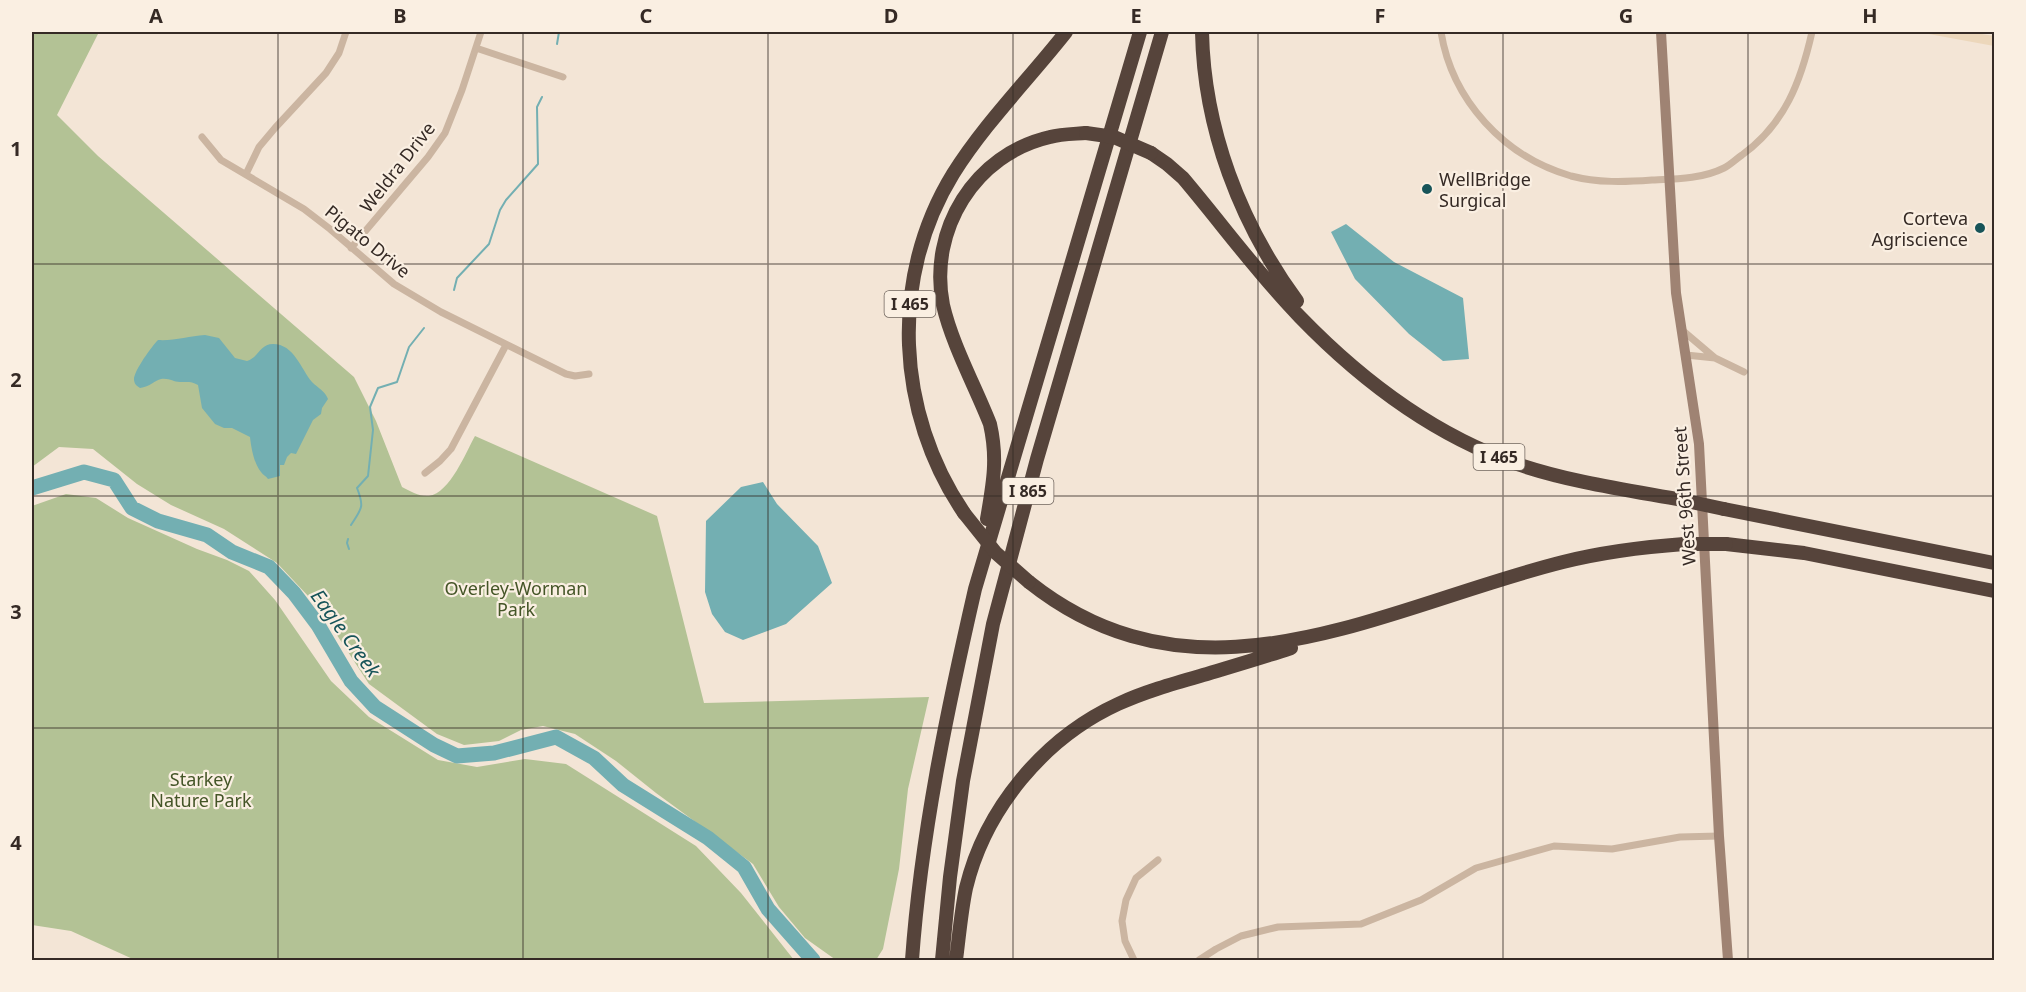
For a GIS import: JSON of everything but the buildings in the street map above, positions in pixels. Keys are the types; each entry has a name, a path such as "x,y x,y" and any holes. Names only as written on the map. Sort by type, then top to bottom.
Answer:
{"highway":[{"name":"I 465","path":"1066,32 973,145 953,174 932,214 915,271 908,334 916,407 933,456 947,486 964,513 996,553 1029,582 1062,605 1130,634 1181,646 1226,648 1269,645 1357,624 1561,562 1621,550 1684,544 1726,544 1804,553 1995,591"},
{"name":"I 865","path":"912,959 921,869 935,778 956,670 975,589 1140,32"},
{"name":"I 865","path":"942,960 963,781 993,624 1031,480 1162,32"},
{"name":"I 465","path":"1202,32 1204,72 1214,124 1238,199 1274,268 1305,312 1342,356 1411,411 1450,435 1495,455 1561,476 1995,563"},
{"path":"975,589 994,487 995,457 990,424 944,306 940,274 944,241 960,201 978,177 1011,152 1032,142 1058,135 1086,133 1114,137 1151,153 1183,178 1300,317 1342,356"},
{"path":"956,960 966,888 982,843 999,811 1019,782 1056,744 1095,716 1131,698 1305,644 1357,624"}],"main road":[{"name":"West 96th Street","path":"1661,32 1676,293 1699,444 1719,836 1728,960"}],"street":[{"path":"246,174 259,147 274,128 326,73 339,53 346,32"},
{"name":"Weldra Drive","path":"351,248 428,157 445,133 481,32"},
{"path":"1441,32 1446,56 1469,103 1489,128 1521,154 1552,170 1606,182 1699,177 1724,168 1759,143 1786,108 1806,60 1812,32"},
{"path":"476,48 563,77"},
{"name":"Pigato Drive","path":"202,137 220,159 304,209 394,284 441,312 566,374 575,376 589,374"},
{"path":"1682,330 1715,358 1744,372"},
{"path":"425,473 451,449 506,345"},
{"path":"1686,355 1715,358"},
{"path":"1199,960 1241,936 1278,927 1361,924 1421,900 1476,868 1554,846 1612,849 1680,837 1719,836"},
{"path":"1134,960 1125,941 1122,921 1126,900 1136,878 1158,860"}],"green space":[{"name":"Overley-Worman Park","path":"32,32 99,32 57,115 98,156 354,377 376,421 402,487 422,496 437,493 444,488 456,471 475,436 657,516 704,703 929,697 908,789 899,869 883,949 876,960 836,960 805,938 779,907 753,864 616,761 575,734 543,726 521,730 499,741 464,745 437,734 369,684 310,598 277,563 224,529 171,505 137,484 93,449 59,447 32,467"},
{"name":"Starkey Nature Park","path":"66,494 96,498 128,518 249,571 275,600 331,681 369,717 438,760 477,767 525,759 566,764 696,846 741,893 794,960 135,960 71,931 32,925 32,506"}],"shaded area":[{"path":"1918,32 1982,32 1982,34 1994,36 1994,46"}],"water":[{"path":"1346,224 1394,262 1463,298 1469,359 1443,361 1409,334 1355,279 1331,232"},
{"path":"205,335 219,338 235,358 247,361 265,346 273,344 286,348 296,358 312,382 327,396 328,399 321,414 313,420 296,454 291,453 284,465 280,465 280,476 268,479 262,473 255,460 250,437 232,428 224,428 215,424 202,408 198,385 164,379 140,388 135,384 136,371 158,340"},
{"path":"763,482 777,504 818,546 832,583 786,624 743,640 725,632 712,614 705,592 706,521 741,487"}],"waterway":[{"path":"557,44 559,32"},
{"path":"454,290 457,278 489,244 500,210 506,200 538,164 537,107 542,97"},
{"path":"351,525 361,508 357,488 368,476 373,430 370,407 378,388 397,382 409,347 424,328"},
{"name":"Eagle Creek","path":"32,488 84,472 114,480 132,508 158,521 207,535 232,552 269,567 294,593 318,625 351,681 375,707 434,745 457,756 494,753 556,737 594,758 623,785 708,838 744,867 768,909 813,960"},
{"path":"348,539 349,549"}],"place":[{"name":"WellBridge Surgical","path":"1427,189"},
{"name":"Corteva Agriscience","path":"1980,228"}]}
